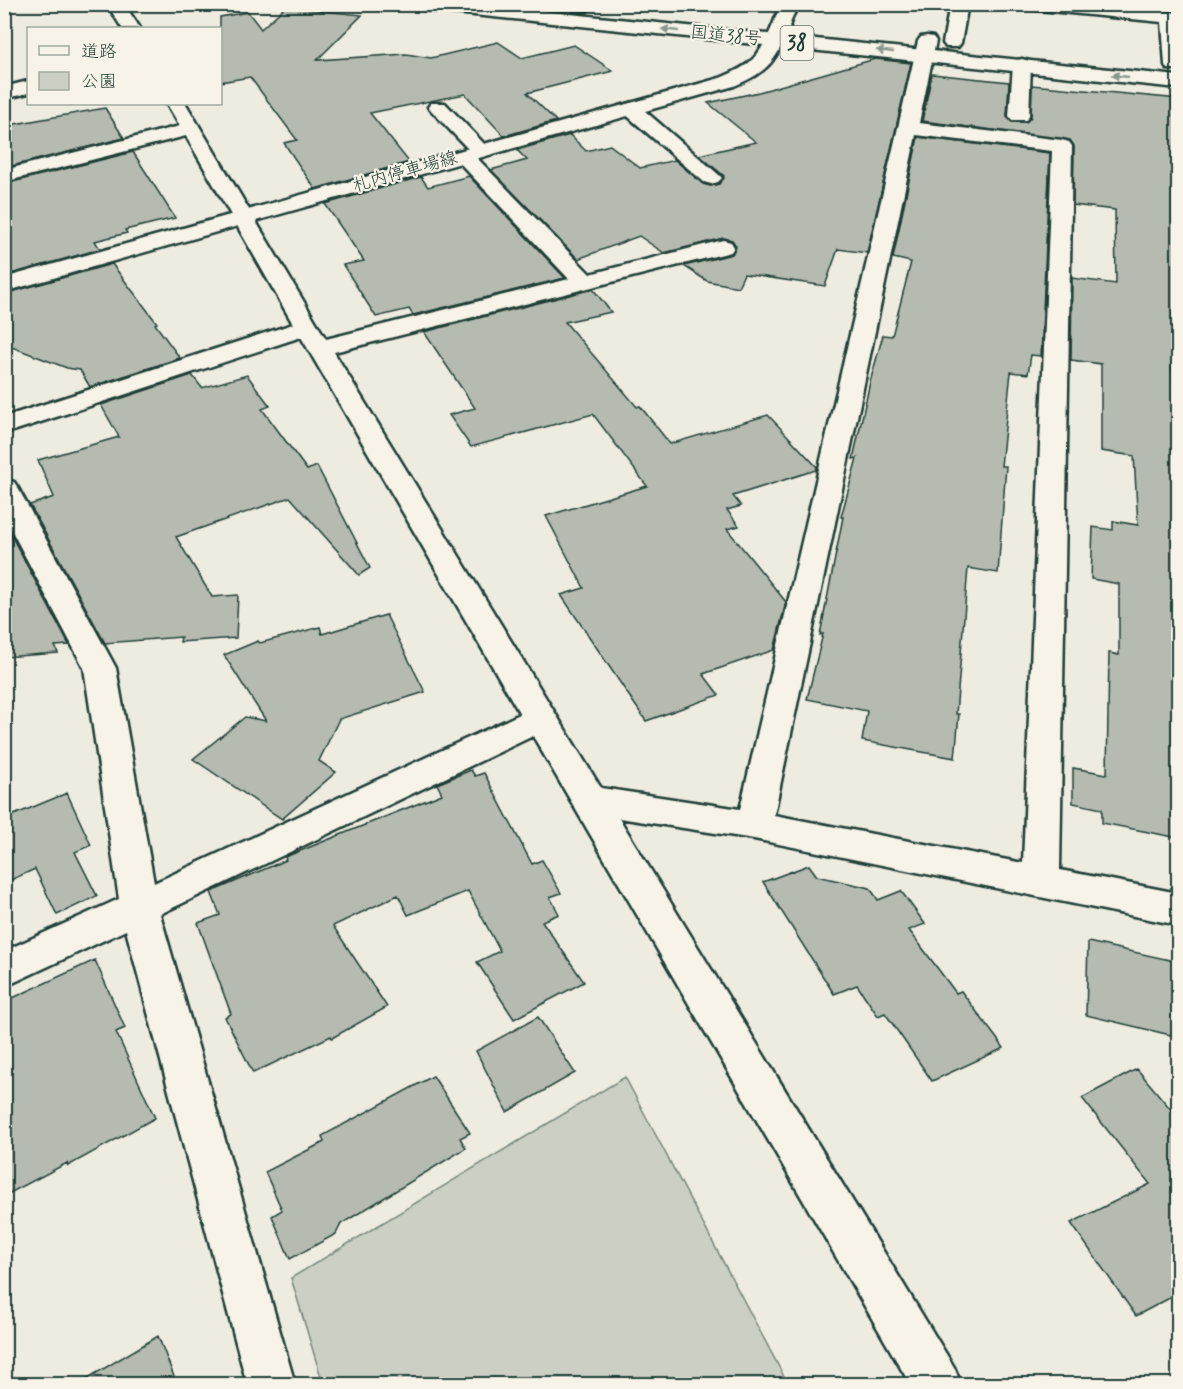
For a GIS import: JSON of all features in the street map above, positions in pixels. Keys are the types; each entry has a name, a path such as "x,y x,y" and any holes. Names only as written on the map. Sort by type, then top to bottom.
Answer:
{"main road":[{"path":"115,4 129,27"},
{"name":"国道38号","path":"416,4 935,47 1177,71"},
{"name":"国道38号","path":"553,4 582,6 778,34"},
{"name":"札内停車場線","path":"4,285 746,75 762,66 790,4"},
{"path":"754,825 909,128 935,47 959,4"},
{"path":"1029,4 1174,18 1177,71"},
{"name":"国道38号","path":"935,47 1022,65 1177,71"},
{"path":"1018,116 1022,65"},
{"path":"4,93 27,87"},
{"path":"438,107 472,153 585,282"},
{"path":"631,109 711,178"},
{"path":"4,176 185,116 313,338 591,800 937,1384"},
{"path":"909,128 1062,146 1041,881"},
{"path":"4,426 313,338 585,282 723,247"},
{"path":"4,488 100,668 139,908 271,1384"},
{"path":"4,969 139,908 541,718"},
{"path":"591,800 754,825 1179,909"}],"green space":[{"path":"625,1077 788,1384 323,1384 291,1278"}],"building":[{"path":"285,7 362,15 317,60 406,54 431,58 498,42 522,58 574,45 613,71 527,93 556,121 504,136 465,94 370,113 409,162 315,189 284,143 297,140 250,77 222,82 220,17 248,12 261,29"},
{"path":"875,59 911,63 867,253 838,249 825,286 744,274 738,287 707,281 684,266 732,254 736,246 732,240 724,238 664,253 639,236 578,259 491,170 527,160 517,150 570,135 586,151 610,145 640,168 675,160 703,184 710,186 719,184 724,176 699,155 756,142 708,103 759,92"},
{"path":"932,74 1009,82 1007,116 1012,122 1026,122 1031,117 1032,85 1179,99 1179,366 1172,365 1179,453 1179,838 1102,823 1102,809 1073,803 1073,768 1107,774 1109,653 1119,655 1119,584 1091,579 1093,527 1113,530 1113,521 1138,525 1134,456 1101,451 1101,364 1071,360 1072,278 1116,284 1115,210 1073,205 1074,146 1070,140 922,121"},
{"path":"105,108 124,138 4,168 4,126"},
{"path":"918,137 1050,153 1041,356 1031,355 1028,374 1011,372 1001,466 1006,466 998,573 968,568 956,714 959,714 955,758 862,741 867,711 807,699 823,634 820,635 843,517 841,517 857,458 853,459 870,382 883,335 892,336 911,262 893,258"},
{"path":"133,152 175,218 125,230 127,233 95,241 100,249 4,276 4,184"},
{"path":"469,176 565,278 413,315 409,309 376,317 343,265 364,261 325,204 421,177 428,187"},
{"path":"112,264 157,323 155,324 180,358 90,387 80,370 67,368 4,344 4,294"},
{"path":"593,289 611,312 565,322 637,407 640,406 670,444 768,415 817,467 816,470 733,496 741,506 727,510 739,526 727,529 786,602 774,650 703,674 719,695 646,721 561,595 584,588 546,516 647,486 593,414 471,447 449,415 475,408 424,332"},
{"path":"192,375 202,388 247,375 270,406 262,409 307,470 317,466 370,568 359,575 290,497 176,537 212,597 238,595 236,638 180,642 181,637 105,643 30,505 54,497 38,460 119,437 101,405"},
{"path":"4,522 69,645 55,646 58,653 4,657"},
{"path":"386,615 425,692 339,719 319,761 336,772 282,819 193,759 245,717 266,721 224,655 258,641 260,643 320,627 322,634"},
{"path":"471,770 475,776 484,773 532,864 542,860 561,893 550,897 559,914 542,921 584,982 514,1019 477,962 500,951 468,891 408,915 398,895 333,926 387,1007 332,1038 331,1036 253,1073 225,1017 231,1014 198,923 220,915 211,892 286,860 285,857 442,794 437,784"},
{"path":"67,793 91,845 75,852 97,896 57,915 35,869 4,883 4,819"},
{"path":"809,865 817,876 870,888 878,900 901,891 925,924 909,930 956,993 961,991 1004,1048 932,1081 885,1013 878,1016 857,985 834,994 763,882"},
{"path":"1088,942 1179,962 1179,1037 1086,1015"},
{"path":"95,960 125,1028 116,1032 155,1118 68,1166 67,1163 4,1196 4,1002"},
{"path":"538,1017 575,1073 507,1112 476,1051"},
{"path":"1137,1069 1179,1119 1179,1293 1136,1316 1071,1223 1150,1184 1082,1098"},
{"path":"433,1076 470,1133 460,1138 466,1148 341,1224 336,1234 290,1259 272,1216 282,1210 265,1172 324,1142 322,1136"},
{"path":"158,1336 177,1384 78,1384"}]}
